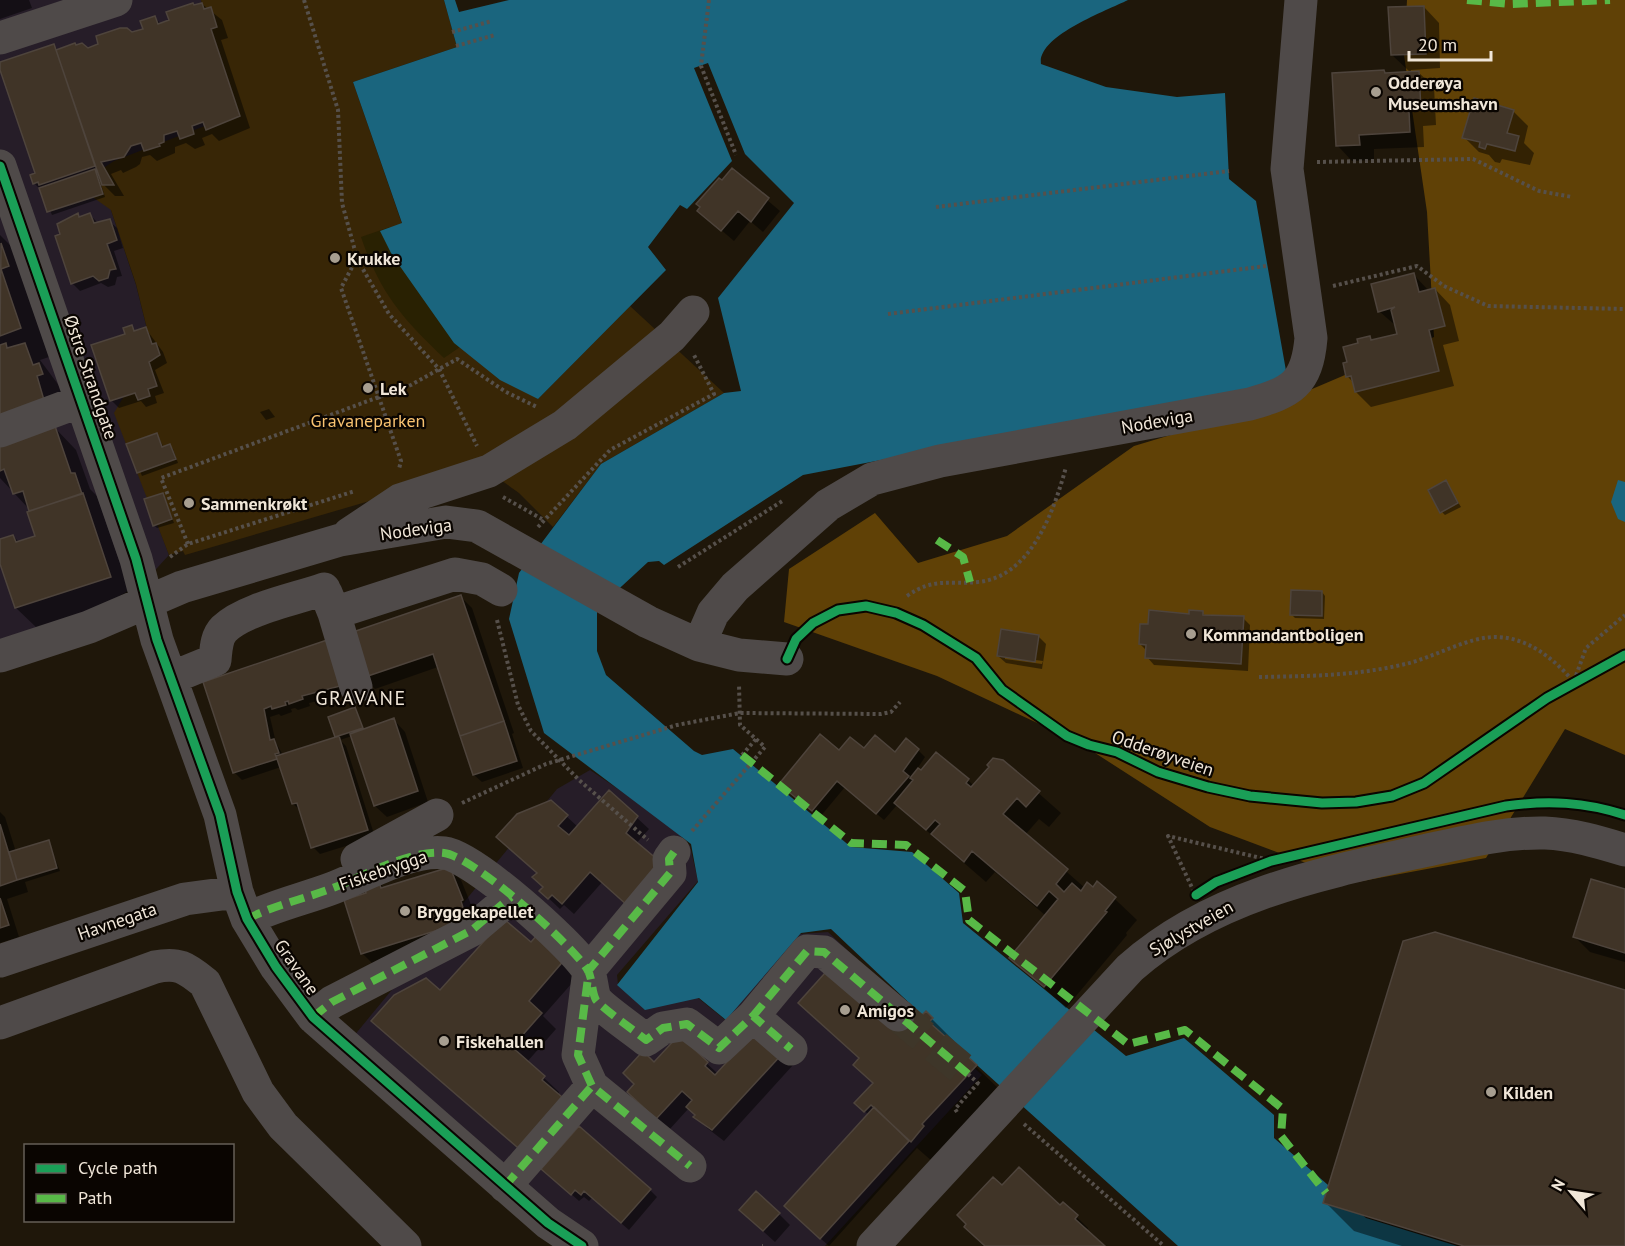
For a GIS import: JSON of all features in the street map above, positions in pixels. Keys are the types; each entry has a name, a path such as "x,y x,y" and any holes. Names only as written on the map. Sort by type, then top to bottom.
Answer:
{"street":[{"path":"0,38 117,0"},
{"name":"Nodeviga","path":"699,645 714,613 735,587 819,513 856,486 905,468 1250,404 1282,394 1295,384 1310,355 1311,338 1287,160 1301,0"},
{"name":"Østre Strandgate","path":"0,166 149,600"},
{"path":"356,687 329,601 325,545 400,500 489,471 565,425 672,336 693,312"},
{"path":"0,431 81,401"},
{"name":"Nodeviga","path":"0,656 89,627 182,587 325,545 446,522 477,526 648,622 699,645 739,655 787,659"},
{"path":"171,678 214,660 222,630 238,618 455,574 482,579 501,590"},
{"name":"Gravane","path":"149,600 157,640 220,815 242,906 276,967 313,1017 548,1223 582,1246"},
{"path":"242,906 437,815"},
{"name":"Sjølystveien","path":"873,1246 1001,1109 1098,1000 1158,943 1237,901 1291,884 1395,857 1496,836 1544,833 1625,850"},
{"name":"Fiskebrygga","path":"242,906 267,909 429,852 447,853 466,861 538,916 589,970"},
{"path":"674,852 669,859 670,873 589,970 578,1055 592,1086 690,1166"},
{"path":"313,1017 332,1002 472,930 511,897"},
{"name":"Havnegata","path":"0,961 185,898 242,906"},
{"path":"589,970 596,1000 646,1040 663,1028 687,1024 719,1048 753,1016 807,951 824,952 898,1015"},
{"path":"0,1023 155,967 171,963 189,970 205,983 258,1092 283,1126 405,1246"},
{"path":"753,1016 791,1049"},
{"path":"505,1186 592,1086"}],"path":[{"path":"304,0 338,110 342,203 357,258 389,314 439,369 500,495 542,519"},
{"path":"709,0 701,66 736,155"},
{"path":"452,32 492,21"},
{"path":"456,46 495,34"},
{"path":"1317,162 1473,159 1539,191 1572,197"},
{"path":"936,207 1229,171"},
{"path":"357,258 341,288 401,461 397,478 400,500"},
{"path":"888,314 1266,266"},
{"path":"1306,294 1417,266 1444,286 1488,306 1625,309"},
{"path":"188,544 161,478 411,385 457,359 506,392 542,409 565,425"},
{"path":"907,596 924,584 980,582 1001,576 1016,566 1041,532 1058,495 1071,437"},
{"path":"170,557 188,544 364,488"},
{"path":"678,567 786,499"},
{"path":"1569,685 1586,648 1625,615"},
{"path":"1259,676 1342,676 1369,672 1406,664 1480,639 1499,637 1540,650 1554,659 1569,685"},
{"path":"674,852 765,747 740,725 739,655"},
{"path":"1569,685 1591,672"},
{"path":"437,815 546,764 677,725 740,713 880,714 891,712 900,702"},
{"path":"742,755 756,739"},
{"path":"1199,893 1168,836 1271,861"},
{"path":"1252,868 1271,861"},
{"path":"968,1074 1001,1109 1164,1246"},
{"path":"955,1109 978,1083"}],"shaded area":[{"path":"0,0 201,0 236,114 111,210 136,285 152,349 140,477 169,555 147,579 83,619 0,646"},
{"path":"1407,0 1625,0 1625,755 1565,729 1486,858 1357,882 1210,827 1078,742 937,676 784,622 789,569 875,513 918,563 1007,536 1134,446 1284,401 1434,337 1427,212 1404,55"},
{"path":"590,770 670,824 690,846 698,881 617,975 618,984 698,998 724,1019 800,934 828,932 982,1075 825,1246 574,1246 344,1048 557,789"}],"green space":[{"name":"Gravaneparken","path":"201,0 444,0 457,47 353,82 402,224 380,231 538,399 630,306 724,393 601,464 553,527 519,493 498,478 390,495 185,555 183,551 169,555 114,413 152,349 136,284 111,210 77,186 114,161 236,114"}],"sand":[{"path":"390,227 400,255 463,345 444,358 394,304 368,257 361,237"}],"water":[{"path":"444,0 455,0 459,12 509,0 1128,0 1061,34 1043,54 1041,64 1106,87 1177,97 1225,93 1229,179 1256,201 1288,382 803,475 664,565 659,561 648,562 597,609 597,651 606,675 694,751 702,755 733,749 851,847 912,852 959,893 963,923 1126,1056 1184,1038 1274,1115 1274,1138 1366,1218 1457,1246 1178,1246 929,1022 933,1018 926,1011 922,1015 831,929 801,933 726,1020 699,998 645,1010 617,985 698,882 691,844 544,733 509,619 519,573 601,464 724,393 741,391 718,298 794,203 745,154 708,63 694,68 732,161 687,209 680,205 648,247 666,270 538,399 500,380 454,343 392,255 380,231 402,223 353,82 457,47"},
{"path":"1618,480 1625,482 1625,522 1618,519 1611,502"}],"building":[{"path":"193,3 194,5 202,3 204,9 211,7 217,27 211,29 240,116 206,130 203,122 192,126 194,134 180,139 177,131 164,135 164,142 159,144 160,146 144,151 141,143 131,146 124,157 101,162 114,185 102,185 56,50 75,43 76,45 82,43 88,48 98,44 96,36 120,28 127,28 132,32 143,29 140,21 155,16 158,24 169,20 166,12"},
{"path":"1424,6 1426,54 1391,55 1388,7"},
{"path":"54,44 95,166 39,185 38,182 33,184 30,175 35,173 0,70 0,62"},
{"name":"Odderøya Museumshavn","path":"1384,70 1385,73 1419,71 1421,110 1409,111 1410,132 1359,135 1360,145 1336,146 1332,73"},
{"path":"1474,98 1514,110 1507,133 1519,136 1515,151 1487,144 1485,149 1479,147 1480,142 1462,138"},
{"path":"732,168 769,198 751,222 738,211 721,231 697,211 700,207 696,204 719,178 722,180"},
{"path":"95,169 103,194 47,212 39,188"},
{"path":"78,213 79,217 90,213 94,223 110,219 117,240 107,244 116,269 110,270 108,278 99,281 93,276 71,284 55,236 60,234 57,224"},
{"path":"1,243 9,266 1,269 21,328 0,336"},
{"path":"1414,273 1419,292 1435,288 1445,326 1429,330 1439,371 1355,392 1351,376 1346,377 1343,363 1347,362 1343,347 1358,343 1357,339 1370,336 1371,340 1397,334 1391,310 1395,307 1378,312 1371,284"},
{"path":"132,325 134,331 146,327 152,344 156,343 160,355 149,362 157,386 148,389 150,396 138,400 135,393 110,401 91,345 125,334 123,328"},
{"path":"6,343 7,348 25,343 33,365 39,363 43,374 37,376 44,400 0,415 0,345"},
{"path":"55,426 71,473 75,473 82,494 29,511 23,491 13,494 4,469 0,471 0,442"},
{"path":"157,433 162,447 170,444 176,459 137,473 126,444"},
{"path":"1446,480 1458,503 1440,513 1428,490"},
{"path":"83,493 111,577 15,608 0,564 0,539 13,535 16,542 35,536 27,512"},
{"path":"163,493 172,519 153,526 144,499"},
{"path":"1291,590 1322,591 1322,616 1290,615"},
{"path":"461,595 504,721 460,736 433,654 362,678 347,634"},
{"name":"Kommandantboligen","path":"1149,610 1189,614 1189,610 1203,611 1203,615 1244,616 1241,664 1145,658 1146,645 1139,644 1140,624 1148,624"},
{"path":"1001,629 1039,635 1035,662 997,656"},
{"path":"333,638 344,685 302,696 303,699 289,704 288,701 285,702 286,705 264,709 270,740 274,739 279,753 275,754 277,759 233,773 203,682"},
{"path":"355,707 363,728 335,737 328,717"},
{"path":"394,718 418,791 374,806 350,734"},
{"path":"504,721 517,761 473,775 460,736"},
{"path":"820,734 839,750 850,737 864,748 875,735 895,752 906,738 919,749 903,771 909,776 876,814 837,781 812,811 779,784"},
{"path":"339,736 368,830 311,848 297,803 292,804 276,756"},
{"path":"936,752 969,779 966,783 971,787 989,767 987,765 993,758 1003,760 1040,791 1026,807 1017,798 1003,814 1068,869 1056,884 1064,892 1072,883 1081,891 1087,882 1093,887 1097,881 1116,897 1105,911 1107,912 1044,987 1009,958 1058,899 1049,891 1037,906 972,851 964,862 931,834 940,824 935,820 926,830 894,803 913,780 910,778 918,768 921,770"},
{"path":"609,790 638,816 626,833 664,865 628,906 590,872 562,904 552,895 548,899 539,891 543,887 532,877 537,873 496,837 517,814 551,800 568,815 558,826 569,835"},
{"path":"0,824 17,880 0,886"},
{"path":"49,840 57,868 17,880 9,852"},
{"name":"Bryggekapellet","path":"450,867 463,900 461,901 467,921 361,954 344,900 366,893 363,883 378,879 381,888"},
{"path":"1591,879 1625,889 1625,953 1573,937"},
{"path":"0,898 9,925 0,928"},
{"path":"504,919 531,942 538,934 566,958 529,1001 542,1013 512,1047 545,1076 542,1080 568,1102 524,1153 371,1021 394,995 426,978 440,990"},
{"name":"Kilden","path":"1435,932 1625,990 1625,1246 1464,1246 1323,1203 1403,941"},
{"path":"834,963 909,1003 922,1015 926,1011 933,1018 929,1022 977,1065 922,1124 924,1126 911,1142 871,1105 864,1112 854,1103 873,1083 853,1065 859,1058 798,1003"},
{"path":"757,1029 783,1053 712,1130 693,1117 695,1115 686,1107 692,1100 682,1091 656,1119 627,1092 634,1084 623,1073 643,1051 654,1062 679,1035 708,1062 705,1066 715,1075"},
{"path":"874,1107 909,1141 820,1239 784,1206"},
{"path":"579,1126 651,1189 621,1223 584,1191 581,1195 575,1190 571,1195 541,1169"},
{"path":"1019,1167 1060,1205 1063,1202 1078,1215 1075,1219 1105,1246 985,1246 964,1227 966,1224 957,1215 993,1177 1002,1185"},
{"path":"756,1191 780,1213 763,1231 739,1210"}],"tunnel":[{"path":"898,1015 968,1074"}],"marked path":[{"path":"1467,0 1510,4 1610,0"},
{"path":"937,540 963,557 970,582"},
{"path":"742,755 851,843 906,845 965,891 969,920 1128,1044 1185,1030 1283,1109 1281,1136 1326,1193"},
{"path":"674,852 669,859 670,873 589,970 578,1055 592,1086 690,1166"},
{"path":"247,919 333,888 403,859 417,855 444,853 458,858 498,884 562,940 587,969 596,1000 646,1040 663,1028 687,1024 719,1048 753,1016 791,1049"},
{"path":"313,1017 332,1002 472,930 511,897"},
{"path":"753,1016 807,951 824,952 968,1074"},
{"path":"505,1186 592,1086"}],"cycle path":[{"path":"0,166 136,559 157,640 220,815 237,892 247,919 276,967 313,1017 548,1223 582,1246"},
{"name":"Odderøyveien","path":"787,659 796,639 813,623 838,610 866,606 896,613 923,625 976,658 1002,690 1067,736 1089,745 1117,752 1158,772 1208,787 1250,796 1322,803 1356,802 1392,796 1424,783 1547,698 1625,655"},
{"path":"1196,895 1216,882 1271,861 1506,806 1566,803 1595,807 1625,815"}],"place":[{"name":"Odderøya Museumshavn","path":"1376,92"},
{"name":"Krukke","path":"335,258"},
{"name":"Lek","path":"368,388"},
{"name":"Sammenkrøkt","path":"189,503"},
{"name":"Kommandantboligen","path":"1191,634"},
{"name":"Bryggekapellet","path":"405,911"},
{"name":"Amigos","path":"845,1010"},
{"name":"Fiskehallen","path":"444,1041"},
{"name":"Kilden","path":"1491,1092"}],"district":[{"name":"GRAVANE","path":"361,698"}]}
